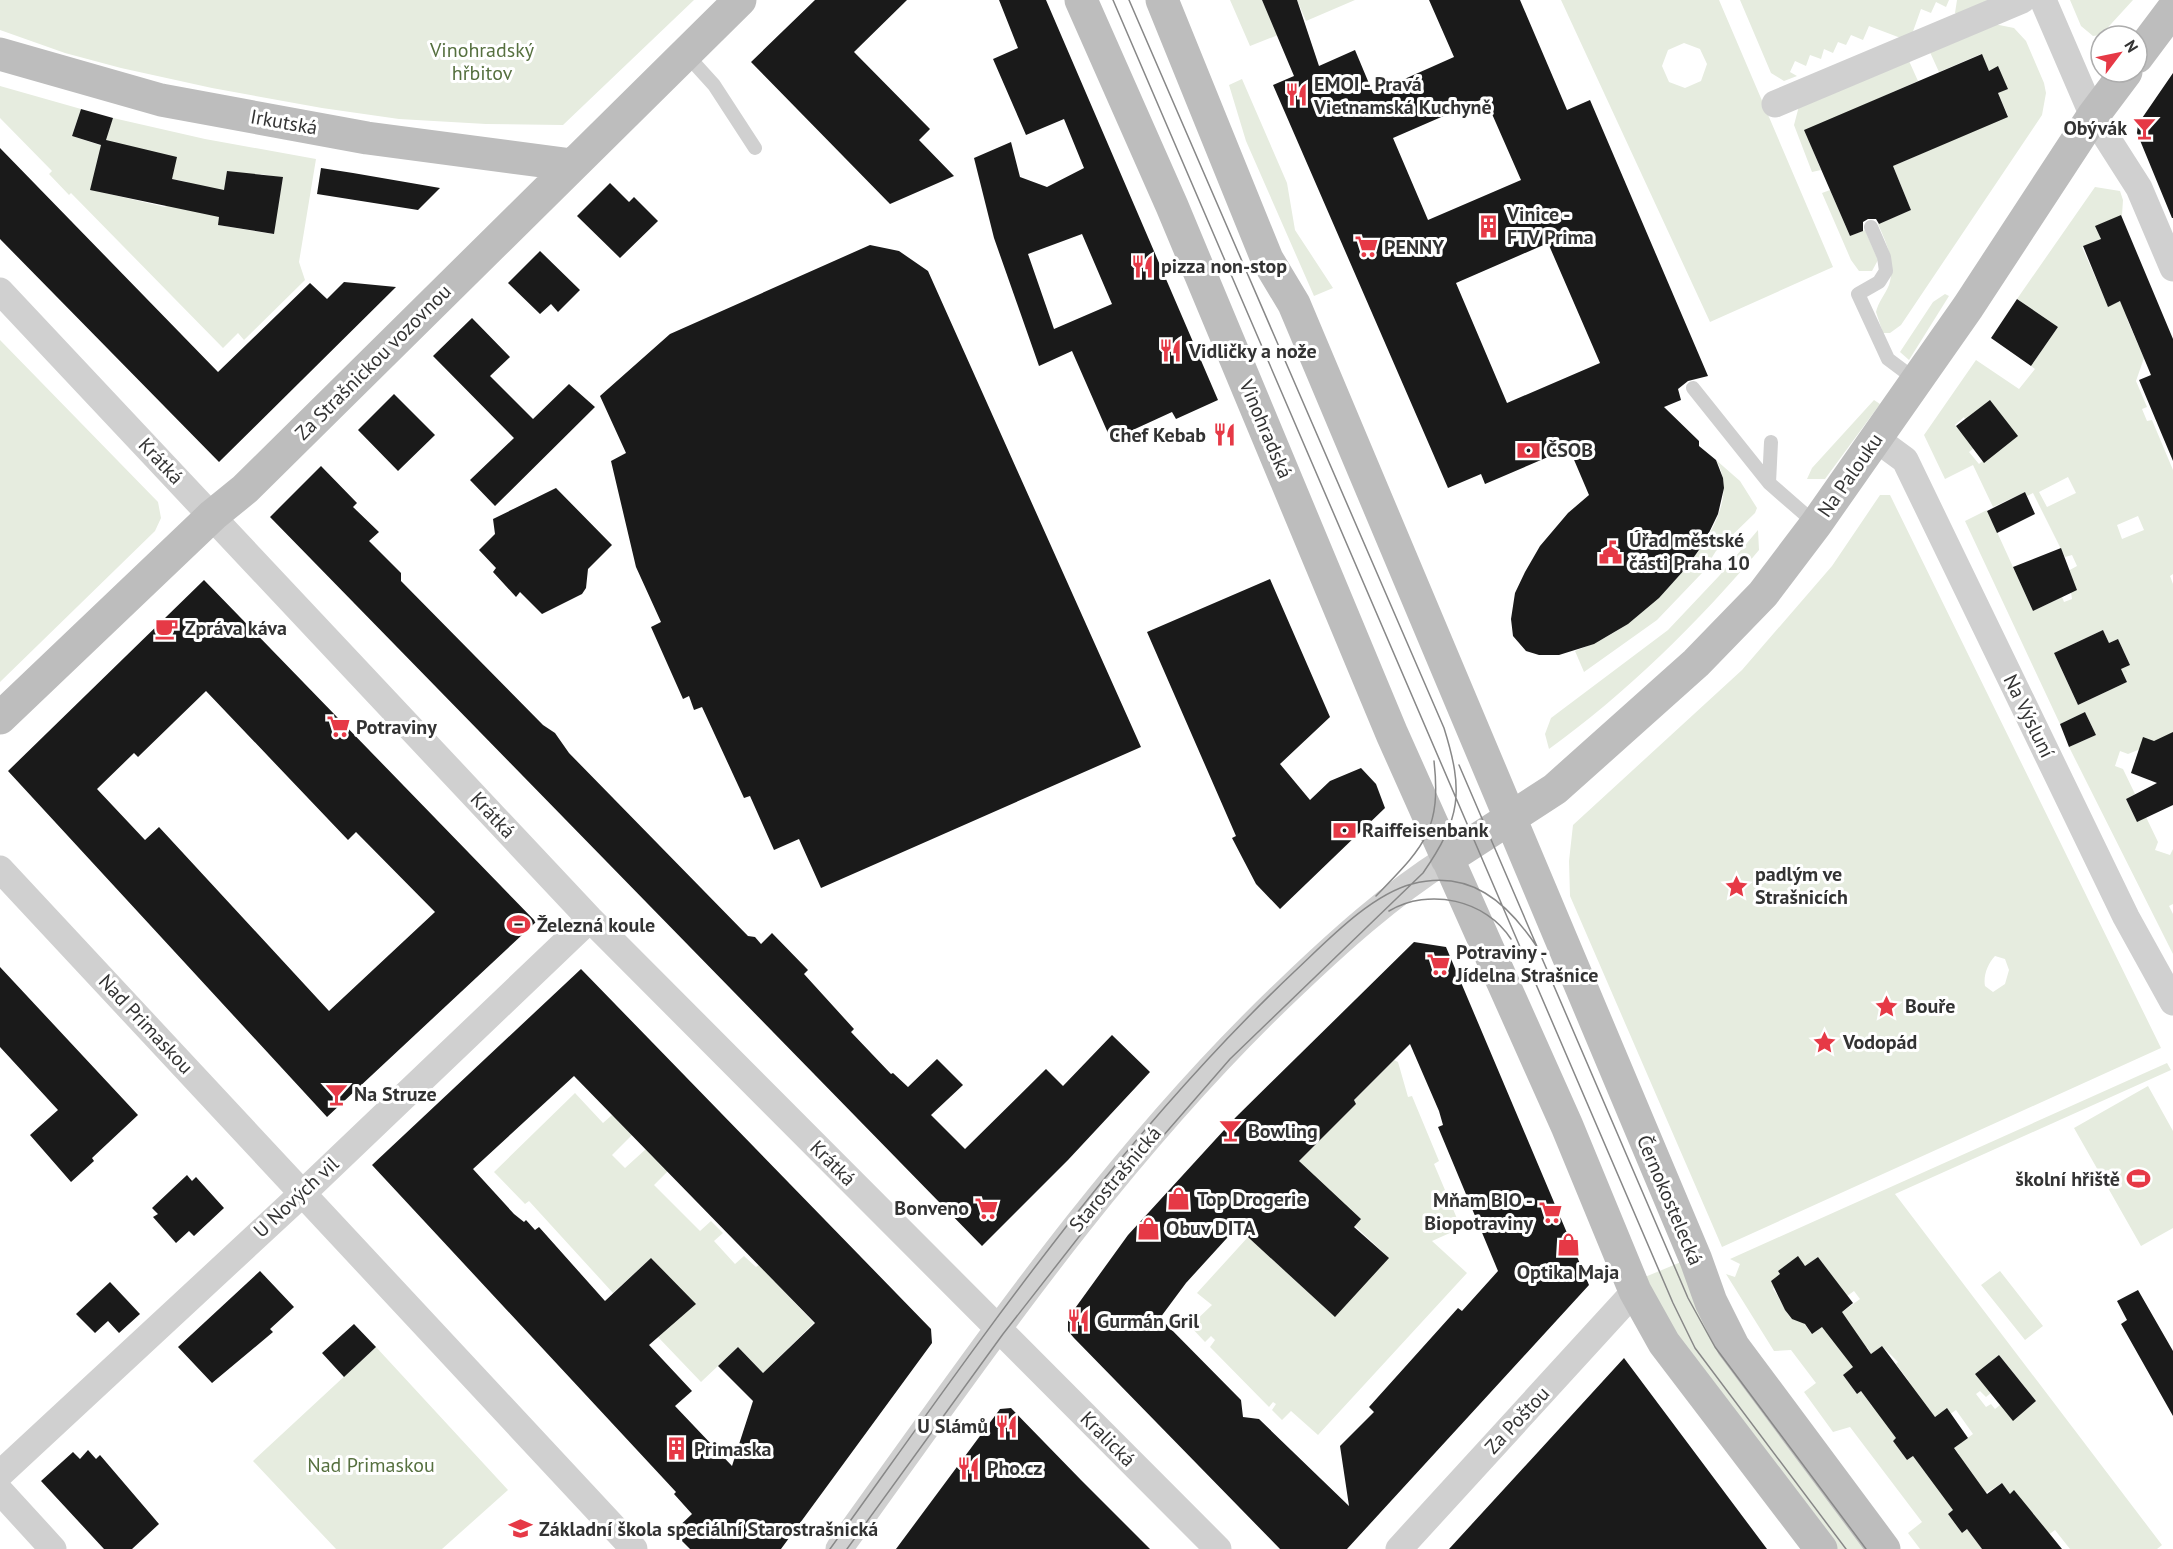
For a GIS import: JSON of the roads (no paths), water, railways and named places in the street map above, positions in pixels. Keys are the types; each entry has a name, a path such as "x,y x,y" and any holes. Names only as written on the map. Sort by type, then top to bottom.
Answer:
{"main road":[{"name":"Za Strašnickou vozovnou","path":"0,718 213,515 245,489 740,0"},
{"name":"Vinohradská","path":"1081,0 1172,206 1447,860"},
{"path":"1162,0 1267,259 1294,304 1509,820"},
{"path":"2149,41 2173,9"},
{"name":"Irkutská","path":"0,54 161,100 367,138 572,165"},
{"name":"Na Palouku","path":"1447,860 1561,784 1696,663 1763,594 1816,524 1968,307 2093,116 2117,84"},
{"name":"Černokostelecká","path":"1509,820 1659,1173 1711,1302 1733,1346 1884,1549"},
{"path":"1447,860 1503,983 1635,1291 1664,1343 1821,1549"}],"street":[{"path":"1775,104 2022,0"},
{"path":"2043,0 2093,116 2139,188 2173,268"},
{"name":"Krátká","path":"0,291 213,515 590,919 998,1329"},
{"name":"Na Výsluní","path":"1875,438 1905,460 2121,907 2173,1002"},
{"name":"Starostrašnická","path":"839,1549 998,1329 1106,1187 1223,1053 1352,932 1419,877 1447,860"},
{"name":"Nad Primaskou","path":"0,869 304,1192 634,1549"},
{"name":"U Nových vil","path":"0,1474 304,1192 590,919"},
{"name":"Za Poštou","path":"1399,1549 1635,1291"},
{"name":"Kralická","path":"998,1329 1218,1549"},
{"path":"0,1491 53,1549"}],"lane":[{"path":"685,54 714,85 756,148"},
{"path":"1871,227 1884,257 1886,271 1879,282 1858,294 1887,359 1916,380"},
{"path":"1693,388 1769,483 1816,524"},
{"path":"1769,483 1771,442"}],"tram line":[{"path":"1113,0 1673,1303 1695,1348 1846,1549"},
{"path":"847,1549 1003,1334 1110,1197 1230,1059 1423,873 1445,836 1452,820 1455,804 1454,770 1444,728 1129,0"},
{"path":"1376,896 1406,865 1425,837 1435,805 1434,761"},
{"path":"1459,765 1688,1298 1715,1347 1866,1549"},
{"path":"830,1549 993,1323 1107,1176 1166,1105 1229,1037 1349,921 1380,898 1396,890 1412,884 1452,881 1469,885 1500,903 1537,947"},
{"path":"1389,911 1421,900 1456,901 1487,915 1511,939"}],"place":[{"name":"EMOI - Pravá Vietnamská Kuchyně","path":"1296,95"},
{"name":"Obývák","path":"2145,128"},
{"name":"Vinice - FTV Prima","path":"1489,226"},
{"name":"PENNY","path":"1366,247"},
{"name":"pizza non-stop","path":"1143,266"},
{"name":"Vidličky a nože","path":"1171,351"},
{"name":"Chef Kebab","path":"1224,435"},
{"name":"ČSOB","path":"1528,450"},
{"name":"Úřad městské části Praha 10","path":"1611,552"},
{"name":"Zpráva káva","path":"167,628"},
{"name":"Potraviny","path":"338,727"},
{"name":"Raiffeisenbank","path":"1344,830"},
{"name":"padlým ve Strašnicích","path":"1737,886"},
{"name":"Železná koule","path":"519,925"},
{"name":"Potraviny - Jídelna Strašnice","path":"1438,964"},
{"name":"Bouře","path":"1887,1006"},
{"name":"Vodopád","path":"1825,1042"},
{"name":"Na Struze","path":"336,1094"},
{"name":"Bowling","path":"1230,1131"},
{"name":"školní hřiště","path":"2138,1179"},
{"name":"Top Drogerie","path":"1179,1199"},
{"name":"Bonveno","path":"987,1208"},
{"name":"Mňam BIO - Biopotraviny","path":"1551,1212"},
{"name":"Obuv DITA","path":"1148,1228"},
{"name":"Optika Maja","path":"1568,1245"},
{"name":"Gurmán Gril","path":"1079,1321"},
{"name":"U Slámů","path":"1006,1426"},
{"name":"Primaska","path":"676,1449"},
{"name":"Pho.cz","path":"969,1468"},
{"name":"Základní škola speciální Starostrašnická","path":"521,1529"}],"park label":[{"name":"Vinohradský hřbitov","path":"482,62"}]}
